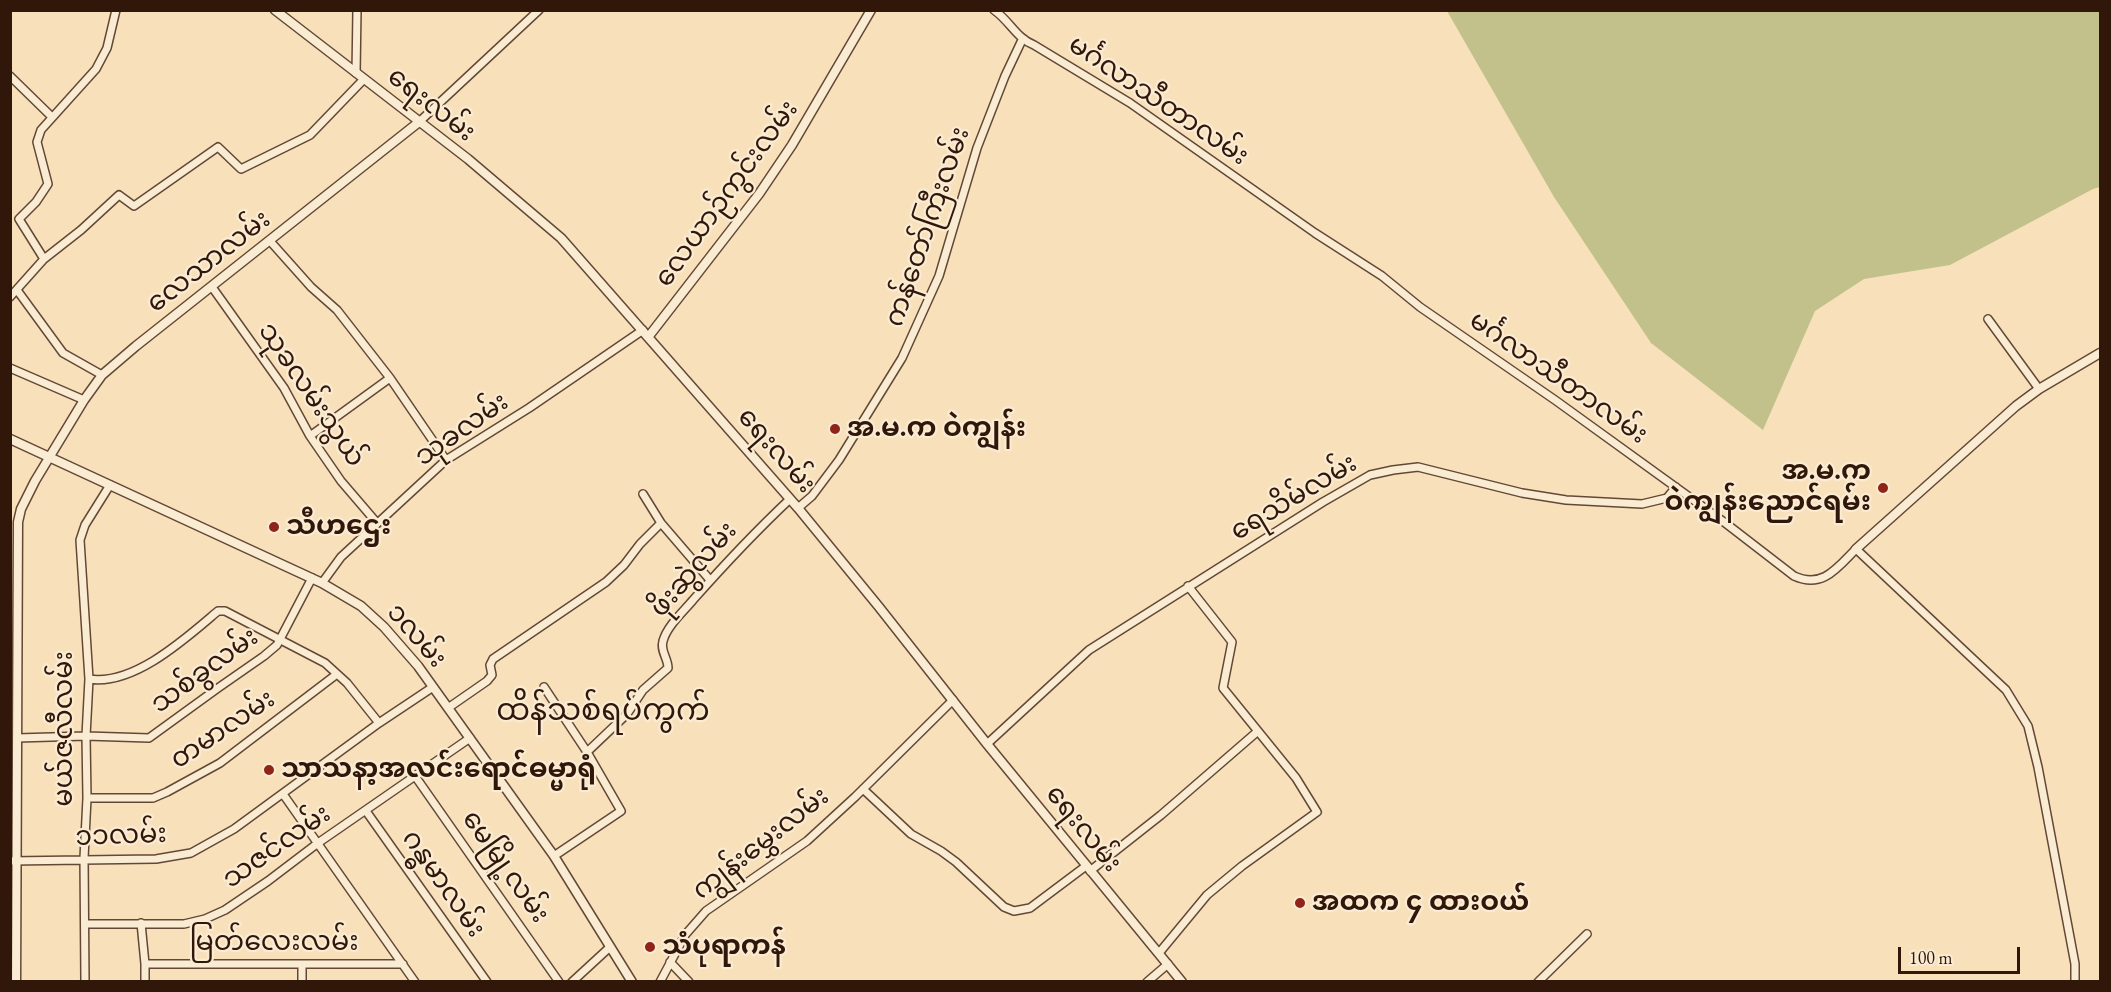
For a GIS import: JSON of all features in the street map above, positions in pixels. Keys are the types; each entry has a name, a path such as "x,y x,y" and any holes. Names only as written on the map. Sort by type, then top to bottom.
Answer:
{"street":[{"path":"44,259 19,219 36,202 48,184 37,142 42,130 52,117 96,69 107,48 116,10"},
{"name":"ရေးလမ်း","path":"275,10 468,159 561,238 798,508 1088,869 1182,981"},
{"path":"356,73 357,10"},
{"path":"419,122 539,10"},
{"name":"လေယာဉ်ကွင်းလမ်း","path":"646,333 766,184 792,145 871,10"},
{"name":"မင်္ဂလာသီတာလမ်း","path":"994,10 1022,40 1130,103 1315,234 1382,276 1420,307 1676,487 1794,576 1815,582 1831,573 1856,549"},
{"name":"ကန်တော်ကြီးလမ်း","path":"798,508 812,496 839,460 902,358 939,276 977,148 1005,76 1022,40"},
{"path":"10,76 52,117"},
{"path":"10,297 44,259 81,230 119,195 134,206 218,147 241,169 310,135 364,79"},
{"name":"လေသာလမ်း","path":"16,981 13,923 17,738 14,610 18,522 21,509 49,457 102,375 419,122"},
{"path":"270,241 311,287 337,310 390,378 446,460"},
{"name":"သုခလမ်းသွယ်","path":"212,287 284,388 310,436 341,481 377,523"},
{"path":"17,290 63,353 102,375"},
{"path":"1988,319 2039,389"},
{"name":"သုခလမ်း","path":"322,583 341,557 446,460 646,333"},
{"path":"2075,981 2075,964 2028,726 2006,690 1856,549 1989,429 2039,389 2100,353"},
{"path":"10,368 84,400"},
{"path":"310,436 390,378"},
{"name":"၁လမ်း","path":"10,439 312,578 361,606 418,666 554,856 632,981"},
{"name":"ရေသိမ်လမ်း","path":"987,744 1089,650 1188,586 1370,475 1418,467 1522,493 1566,500 1642,504 1667,498 1676,487"},
{"name":"မယ်ဇလီလမ်း","path":"85,981 84,858 89,679 80,540 85,525 110,485"},
{"path":"643,494 661,523 710,580"},
{"name":"ဖိုးဆွဲလမ်း","path":"587,752 627,714 643,690 668,668 662,649 664,638 681,614 753,534 790,499"},
{"path":"448,708 487,681 492,675 490,665 493,658 606,582 661,523"},
{"name":"သစ်ခွလမ်း","path":"17,738 86,736 149,738 264,656 281,640 312,578"},
{"path":"1159,953 1207,895 1242,866 1317,812 1296,778 1223,688 1232,642 1188,586"},
{"path":"89,679 128,674 170,651 218,611 235,615 325,663 347,683 379,723"},
{"name":"တမာလမ်း","path":"87,798 153,798 167,792 220,763 337,674"},
{"name":"၁၁လမ်း","path":"14,861 84,858 156,859 191,853 234,829 379,723 433,687"},
{"path":"544,687 587,752 621,811 554,856"},
{"name":"ကျွန်းမွှေးလမ်း","path":"660,981 685,935 706,911 807,841 952,700"},
{"path":"863,789 911,834 957,862 1004,906 1014,911 1030,908 1088,869 1161,815 1258,731"},
{"name":"သဇင်လမ်း","path":"86,924 184,924 205,919 268,881 318,843 470,738"},
{"name":"မေမြို့လမ်း","path":"416,776 559,981"},
{"path":"283,794 415,981"},
{"name":"ဂန္ဓမာလမ်း","path":"366,811 487,981"},
{"path":"141,923 145,981"},
{"path":"1538,981 1587,934"},
{"path":"572,981 610,947"},
{"path":"670,962 689,981"},
{"name":"မြတ်လေးလမ်း","path":"145,964 403,964"},
{"path":"302,964 302,981"},
{"path":"1147,981 1167,964"}],"shaded area":[{"path":"1447,11 2100,11 2100,187 1950,265 1864,279 1815,311 1763,430 1651,343 1554,197"}],"place":[{"name":"အ.မ.က ဝဲကျွန်း","path":"835,429"},
{"name":"အ.မ.က ဝဲကျွန်းညောင်ရမ်း","path":"1883,488"},
{"name":"သီဟဌေး","path":"274,527"},
{"name":"သာသနာ့အလင်းရောင်ဓမ္မာရုံ","path":"269,770"},
{"name":"အထက ၄ ထားဝယ်","path":"1300,903"},
{"name":"သံပုရာကန်","path":"650,947"}],"district":[{"name":"ထိန်သစ်ရပ်ကွက်","path":"603,712"}]}
